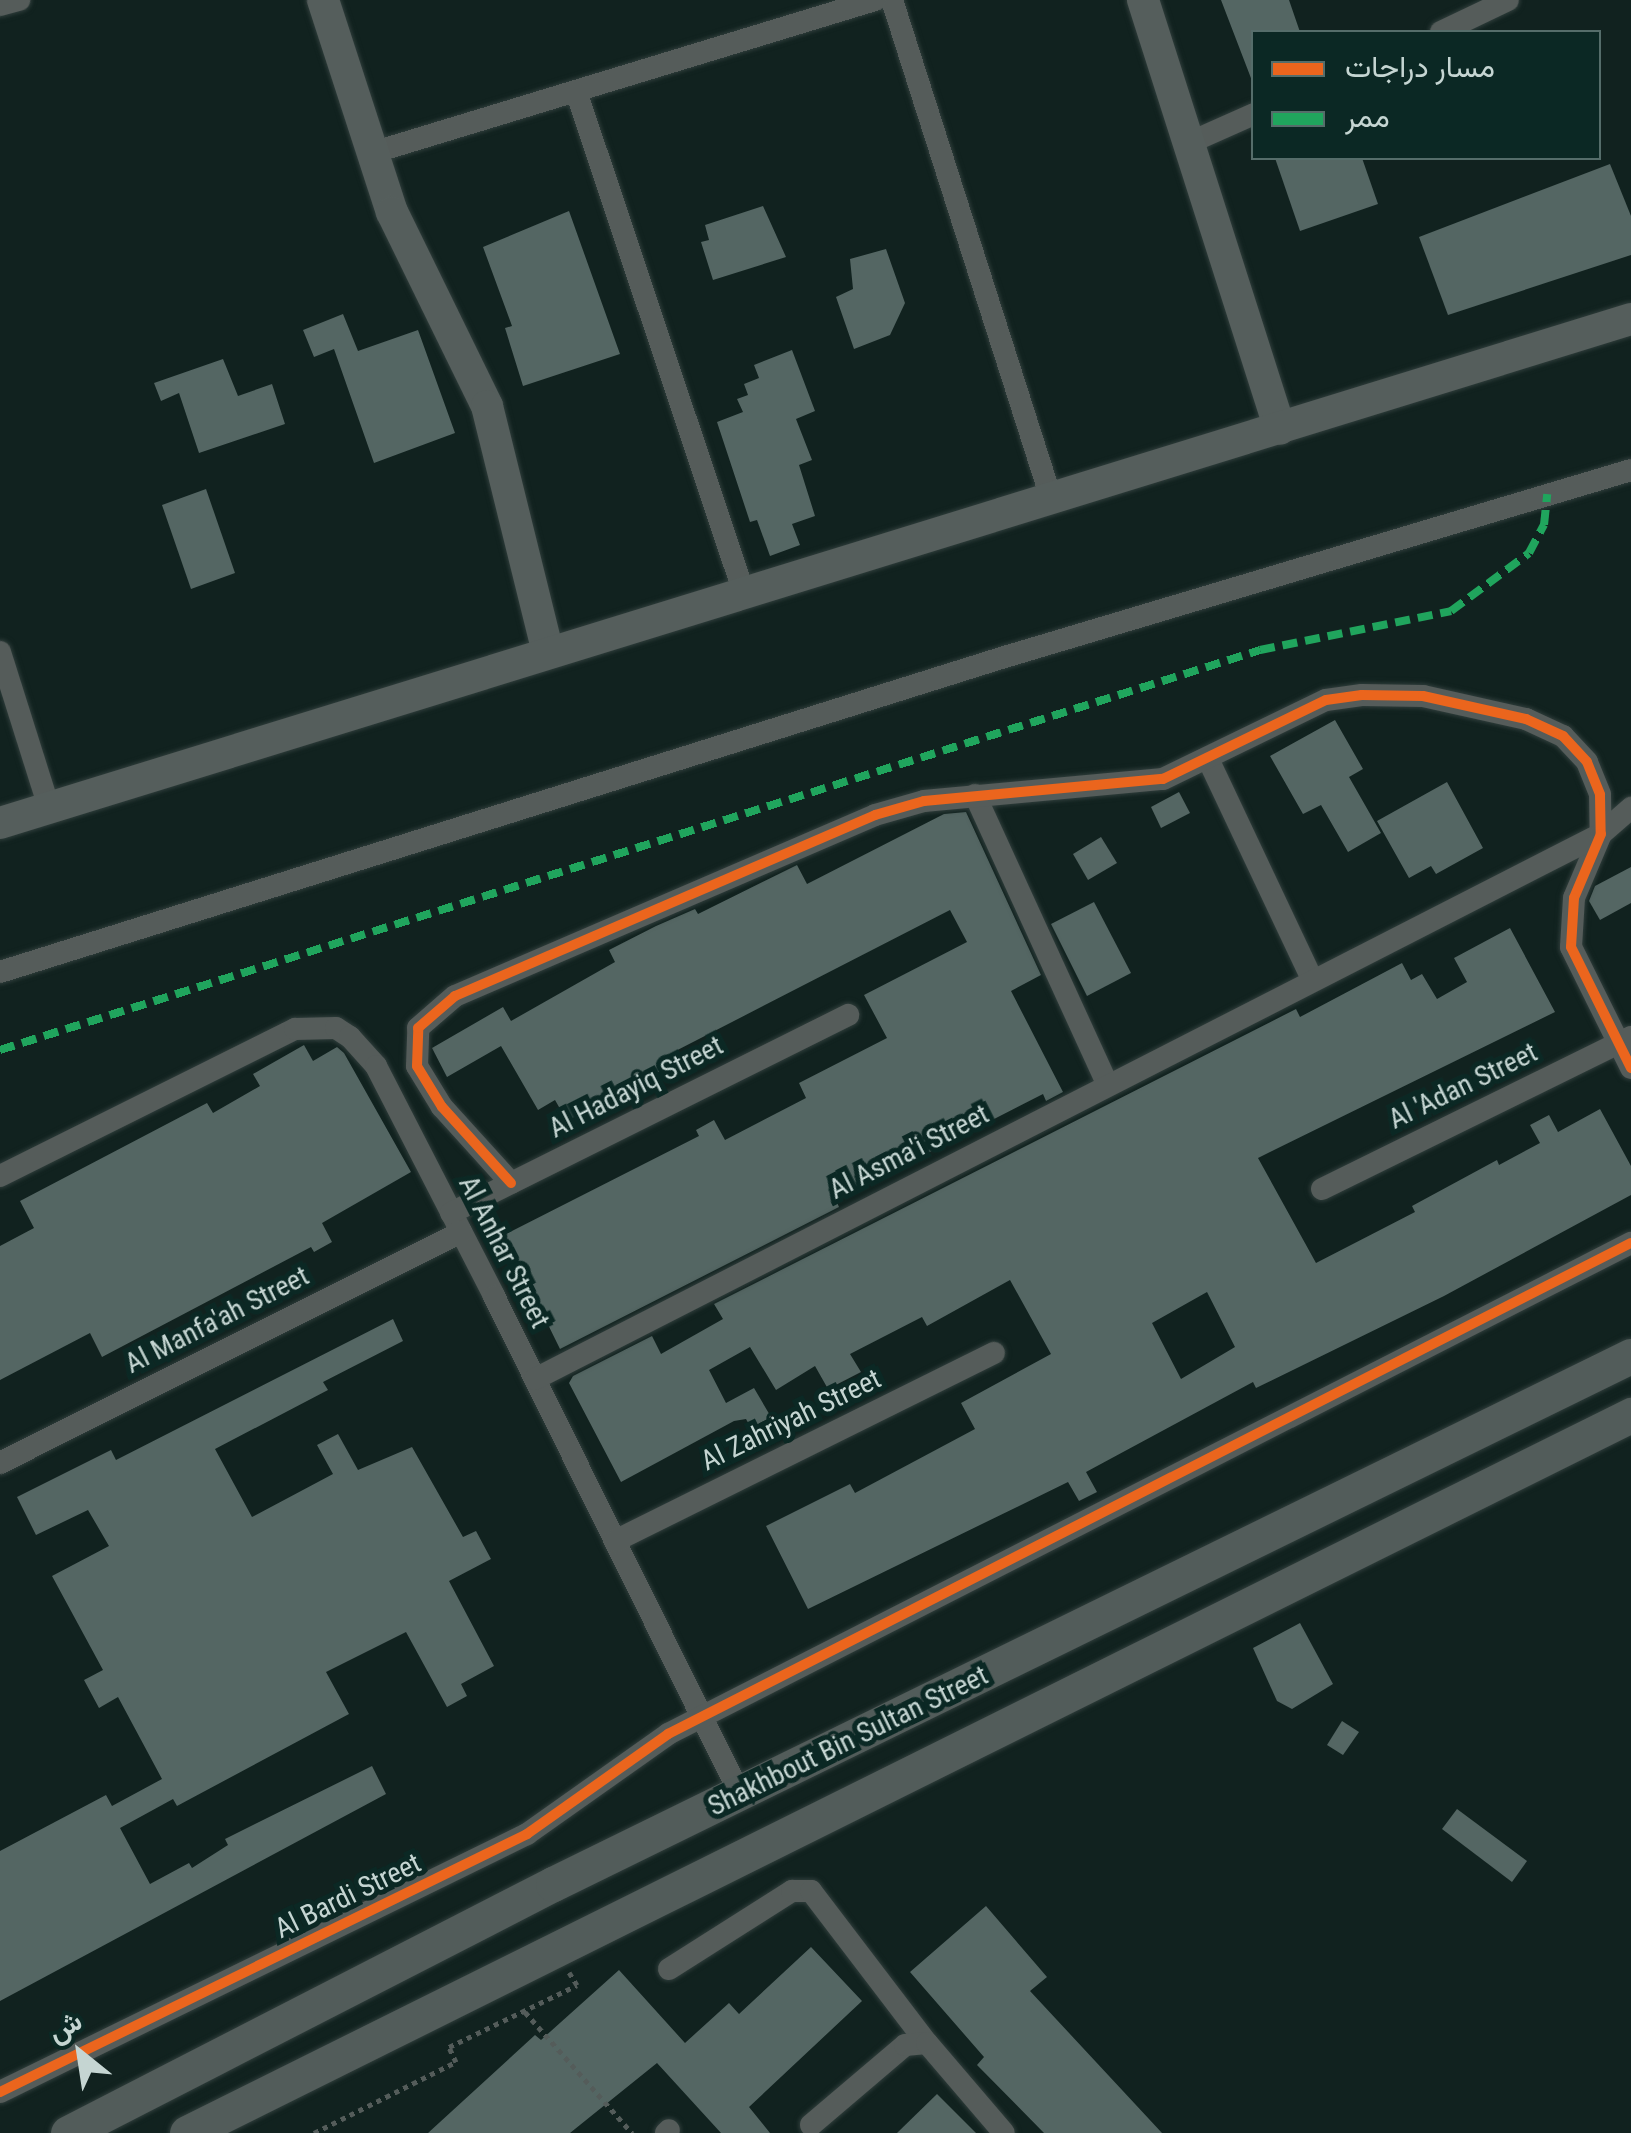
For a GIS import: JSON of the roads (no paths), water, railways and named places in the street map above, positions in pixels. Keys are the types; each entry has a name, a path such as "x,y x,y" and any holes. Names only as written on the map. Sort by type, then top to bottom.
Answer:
{"main road":[{"name":"Shakhbout Bin Sultan Street","path":"68,2133 740,1794 1631,1356"},
{"path":"187,2133 1631,1415"}],"street":[{"path":"0,5 19,0"},
{"path":"323,0 392,212 487,406 498,472 548,653"},
{"path":"374,152 875,0"},
{"path":"892,0 1051,498"},
{"path":"1142,0 1191,142 1280,429"},
{"path":"1444,30 1508,0"},
{"path":"576,91 744,593"},
{"path":"1191,142 1251,115"},
{"path":"0,822 1631,319"},
{"path":"0,972 1008,656 1631,470"},
{"path":"0,652 49,807"},
{"path":"511,1183 442,1107 417,1066 418,1028 436,1008 875,815 974,794 1124,787 1208,760 1311,707 1362,695 1423,696 1526,719 1563,736 1587,762 1600,795 1600,834 1569,924 1571,947 1625,1040 1631,1068"},
{"path":"1208,760 1312,979"},
{"path":"974,794 1108,1083"},
{"name":"Al Asma'i Street","path":"535,1379 1600,834 1631,808"},
{"name":"Al Hadayiq Street","path":"456,1222 511,1183 848,1014"},
{"name":"Al Anhar Street","path":"0,1176 274,1038 295,1029 336,1028 376,1066 740,1794"},
{"name":"Al 'Adan Street","path":"1322,1190 1625,1040"},
{"name":"Al Manfa'ah Street","path":"0,1462 456,1222"},
{"name":"Al Bardi Street","path":"0,2092 527,1834 646,1746 701,1716 1631,1243"},
{"name":"Al Zahriyah Street","path":"615,1541 994,1353"},
{"path":"669,1969 792,1890 811,1891 927,2043 1004,2133"},
{"path":"811,2125 904,2045 927,2043"}]}
